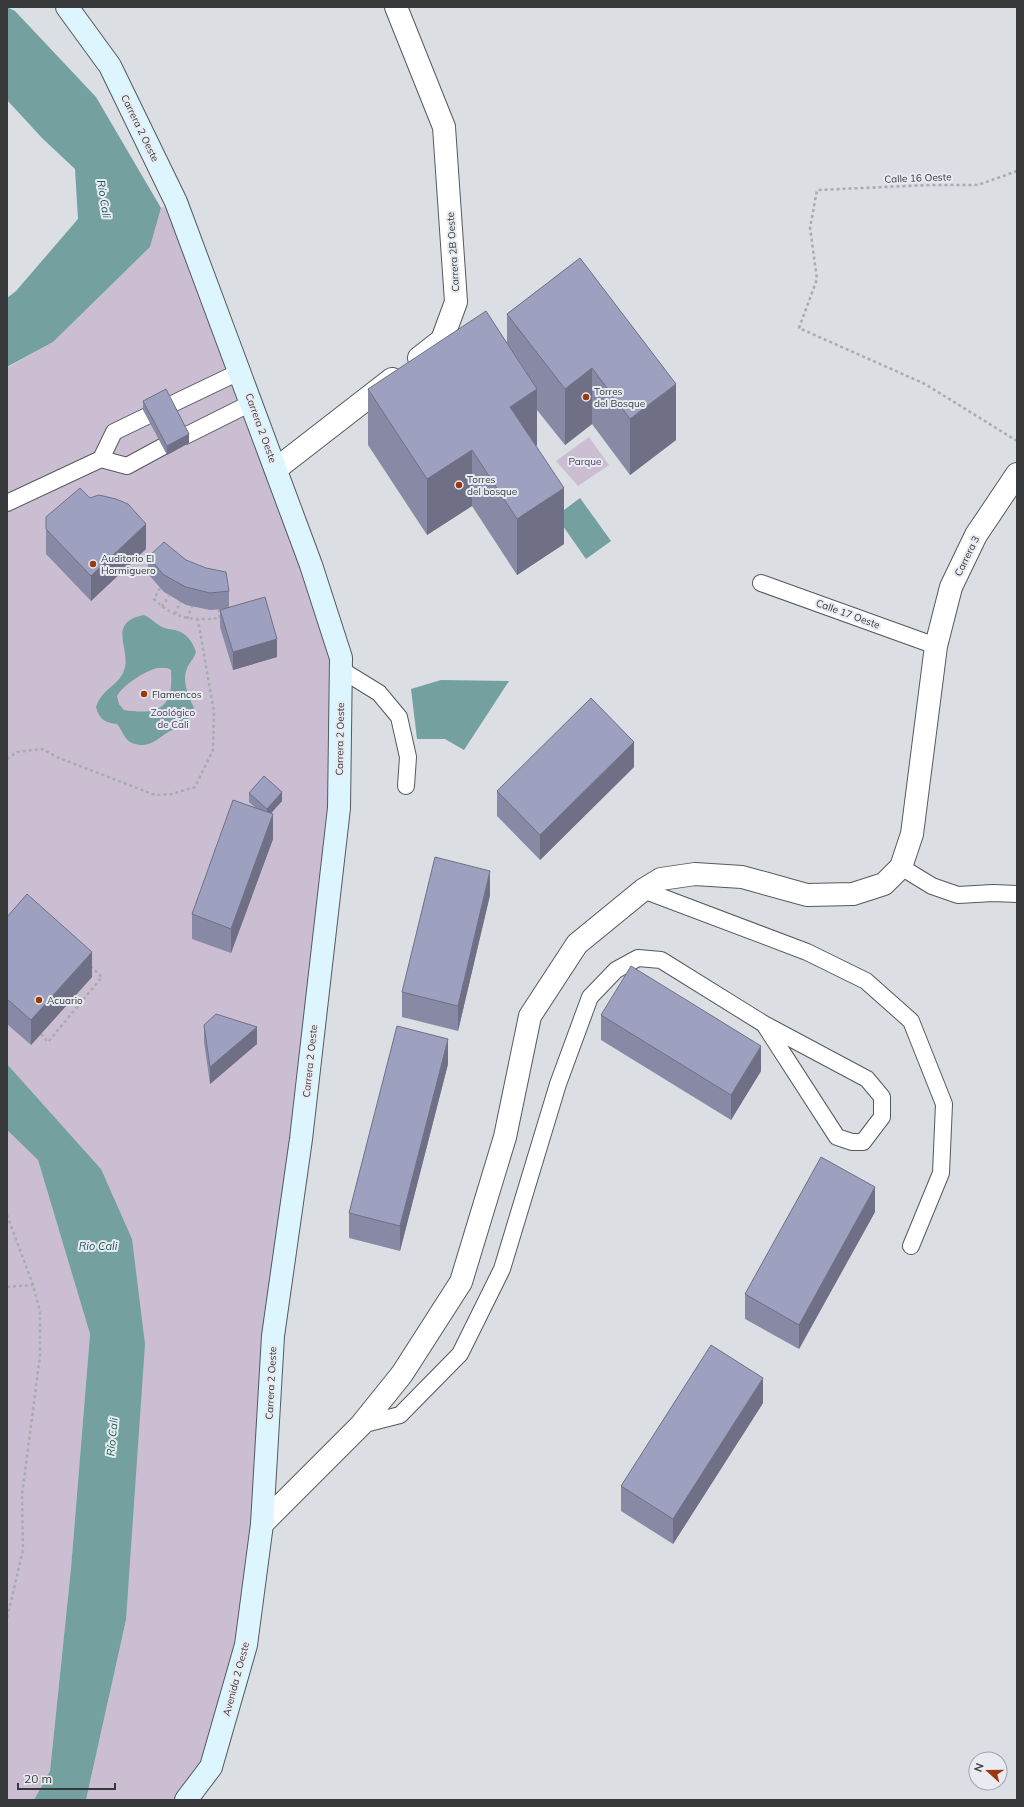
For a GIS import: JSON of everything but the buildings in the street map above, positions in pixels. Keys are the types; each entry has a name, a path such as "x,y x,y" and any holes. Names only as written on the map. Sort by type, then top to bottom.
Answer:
{"street":[{"name":"Carrera 2 Oeste","path":"67,7 110,66 172,195 276,469 311,565 341,658 339,808 301,1139 273,1336 262,1524"},
{"name":"Carrera 2B Oeste","path":"276,469 442,340 456,302 444,127 396,7"},
{"name":"Carrera 3","path":"901,868 912,834 936,646 951,587 976,535 1017,474"},
{"path":"262,1524 361,1425 402,1374 461,1282 505,1137 530,1016 577,944 643,890 661,879 695,874 742,877 807,895 853,894 884,884 901,868"},
{"name":"Avenida 2 Oeste","path":"186,1800 211,1767 246,1645 262,1524"}],"lane":[{"path":"170,405 239,372"},
{"path":"185,436 251,403"},
{"path":"7,503 101,459 114,432 147,416"},
{"path":"101,459 127,466 162,447"},
{"name":"Calle 17 Oeste","path":"761,583 936,646"},
{"path":"340,669 378,693 398,717 408,757 406,786"},
{"path":"901,868 932,886 958,896 993,893 1017,894"},
{"path":"643,890 807,952 866,981 911,1021 944,1104 941,1173 911,1246"},
{"path":"361,1425 400,1415 460,1354 502,1270 558,1084 590,997 616,970 638,958 661,960 764,1024 867,1079 882,1097 882,1117 863,1142 852,1142 836,1137 764,1024"}],"path":[{"name":"Calle 16 Oeste","path":"1017,172 978,185 930,185 817,190 810,228 817,279 799,328 925,384 1017,441"},
{"path":"160,588 154,599 162,607 187,619 198,620 220,618 219,609"},
{"path":"162,607 169,596"},
{"path":"174,614 180,602"},
{"path":"187,619 192,606"},
{"path":"7,759 17,752 42,749 59,758 155,795 172,794 195,787 213,750 214,712 198,620"},
{"path":"41,1034 48,1042 102,977 86,962"},
{"path":"7,1215 33,1285 40,1312 40,1356 22,1495 23,1550 7,1618"},
{"path":"7,1287 33,1285"}],"green space":[{"name":"Zoológico de Cali","path":"176,202 341,658 339,808 262,1524 211,1767 186,1800 86,1800 126,1620 101,1169 7,1064 7,368 53,342 150,247 161,208"},
{"name":"Parque","path":"589,437 609,465 578,486 556,461"},
{"path":"7,1130 38,1160 90,1334 71,1568 50,1771 34,1800 7,1800"}],"water":[{"name":"Río Cali","path":"7,7 15,11 96,97 161,208 150,247 53,342 7,367 7,298 16,291 78,219 75,169 42,138 7,100"},
{"path":"580,498 611,541 586,559 556,516"},
{"path":"144,615 162,627 183,633 191,641 196,652 188,666 185,677 186,687 194,708 189,718 181,727 170,731 148,744 142,745 130,742 117,724 109,723 103,720 96,707 105,692 117,682 123,673 125,656 123,631 125,624 132,619","holes":["167,668 171,670 170,693 166,701 161,706 155,710 146,711 124,710 119,704 117,696 124,687 153,669"]},
{"path":"441,680 509,681 464,750 445,739 417,739 411,689"},
{"name":"Rio Cali","path":"7,1064 101,1169 132,1239 145,1344 126,1620 86,1800 34,1800 50,1771 71,1568 90,1334 38,1160 7,1130"}],"place":[{"name":"Torres del Bosque","path":"586,397"},
{"name":"Torres del bosque","path":"459,485"},
{"name":"Auditorio El Hormiguero","path":"93,564"},
{"name":"Flamencos","path":"144,694"},
{"name":"Acuario","path":"39,1000"}]}
